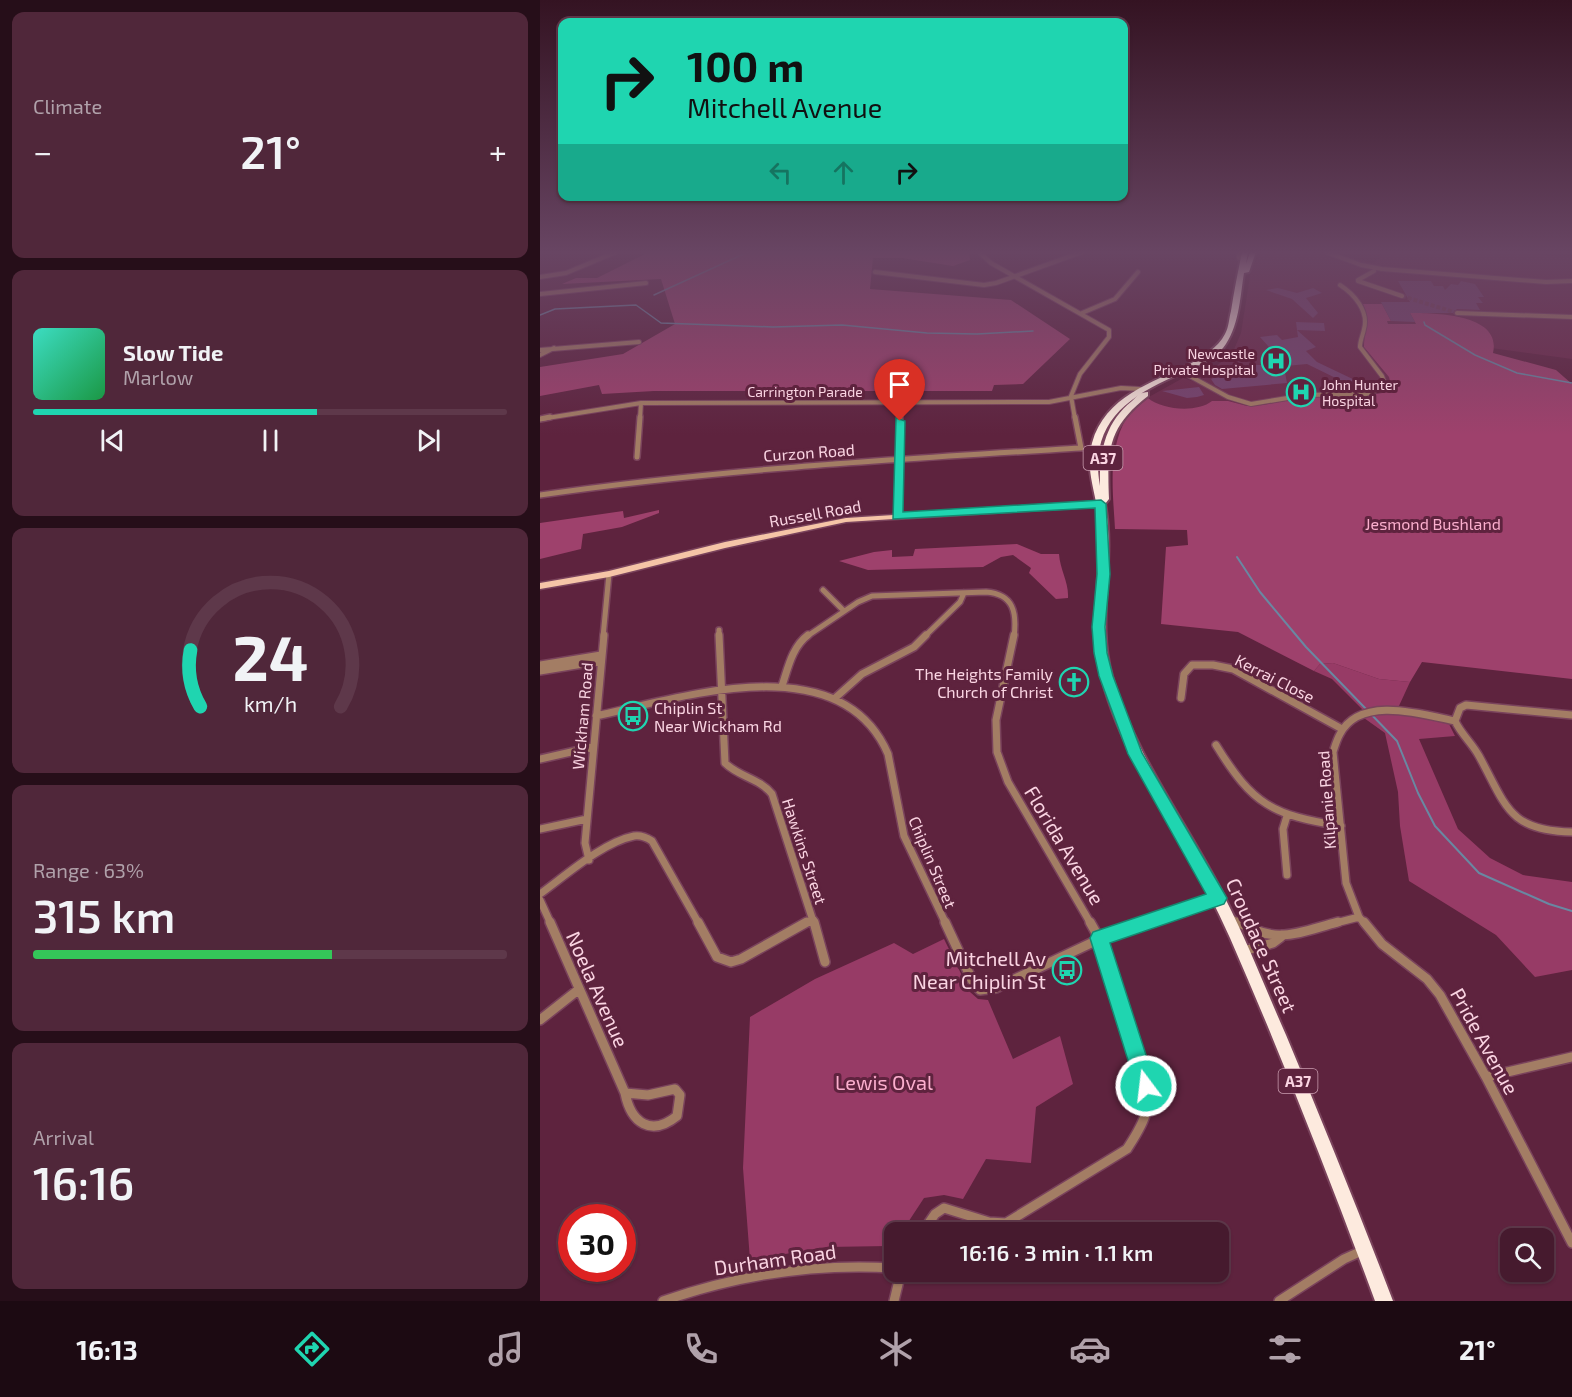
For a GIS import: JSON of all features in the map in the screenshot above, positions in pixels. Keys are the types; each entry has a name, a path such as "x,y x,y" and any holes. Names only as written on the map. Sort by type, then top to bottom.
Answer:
{"highway":[{"name":"A37","path":"1234,313 1226,340 1212,354 1182,372 1143,395 1126,410 1112,428 1103,455 1105,499 1101,504 1096,493 1094,456 1098,436 1118,406 1140,389 1182,372 1218,356 1233,340 1239,313"},
{"name":"Croudace Street","path":"1101,504 1104,574 1098,627 1100,653 1106,676 1136,754 1227,915 1334,1166 1384,1301"}],"main road":[{"path":"1077,505 1088,501 1096,493"},
{"name":"Russell Road","path":"540,586 609,574 725,545 839,521 1101,504"}],"street":[{"path":"1182,372 1230,398 1245,403 1259,403 1299,395 1377,392 1386,387 1385,379 1360,348 1360,338 1365,324 1363,313"},
{"path":"1457,313 1572,317"},
{"path":"1071,400 1072,391 1080,374 1110,333 1106,327 1082,314"},
{"path":"540,350 639,342"},
{"path":"540,356 555,348"},
{"name":"Carrington Parade","path":"540,420 641,403 1049,402 1071,400 1125,387 1140,389"},
{"name":"Curzon Road","path":"540,495 635,481 802,465 1081,448 1071,400"},
{"path":"637,457 641,403"},
{"path":"897,516 900,403"},
{"name":"Wickham Road","path":"589,860 585,848 587,819 609,574"},
{"path":"823,590 844,611"},
{"path":"782,686 797,645 865,598 878,594 964,592 960,602 914,647 862,674 834,699"},
{"name":"Florida Avenue","path":"964,592 997,593 1007,598 1013,607 1013,637 995,730 998,756 1008,782 1099,938 1146,1086 1146,1111 1135,1137 1126,1149 1015,1220 1007,1222"},
{"name":"Hawkins Street","path":"719,630 725,763 734,770 761,780 772,794 825,962"},
{"path":"540,665 601,658"},
{"path":"540,671 601,658"},
{"name":"Kerrai Close","path":"1181,698 1184,674 1192,665 1222,666 1251,678 1342,729"},
{"name":"Chiplin Street","path":"596,716 721,691 782,686 803,688 834,699 867,721 884,745 891,764 900,824 911,852 975,985 984,991 996,988 1099,938"},
{"path":"1572,715 1466,705 1460,708 1455,722 1477,752 1504,805 1511,814 1537,830 1572,832"},
{"name":"Kilpanie Road","path":"1359,917 1346,883 1333,752 1342,729 1356,717 1376,711 1399,711 1455,722"},
{"path":"1216,745 1241,786 1262,803 1287,816 1341,826"},
{"path":"540,759 593,747"},
{"path":"1287,816 1283,829 1287,875"},
{"path":"540,829 587,819"},
{"path":"540,894 589,860 634,836 648,838 717,957 724,961 741,958 813,919"},
{"path":"1099,938 1218,898"},
{"name":"Noela Avenue","path":"540,900 625,1093 631,1114 642,1124 666,1124 677,1116 680,1095 675,1089 648,1095 625,1093"},
{"path":"1227,915 1257,933 1282,937"},
{"path":"1242,952 1273,944 1282,937 1359,917"},
{"name":"Pride Avenue","path":"1359,917 1382,944 1427,979 1440,995 1486,1077 1572,1243"},
{"path":"540,1020 578,990"},
{"path":"1486,1077 1572,1057"},
{"name":"Florida Avenue","path":"930,1222 935,1214 944,1208 953,1208 985,1222"},
{"path":"1279,1301 1344,1259 1365,1249"},
{"name":"Durham Road","path":"663,1301 712,1285 805,1269 835,1266 884,1268"},
{"path":"894,1301 899,1282"}],"shaded area":[{"name":"John Hunter Hospital","path":"1244,313 1572,313 1572,359 1439,341 1461,508 1199,469 1110,470 1115,439 1126,418 1135,408 1147,398 1183,378 1198,383 1204,380 1196,375 1216,366 1232,354 1241,333"}],"green space":[{"path":"671,313 1030,313 1070,339 1023,384 994,385 992,391 654,391 602,394 599,385 540,396 540,367 623,354 675,324"},
{"name":"Jesmond Bushland","path":"1366,313 1387,313 1391,321 1387,321 1388,324 1416,324 1410,313 1465,318 1478,323 1487,330 1493,340 1493,353 1556,370 1572,384 1572,679 1422,662 1410,682 1379,679 1333,663 1320,664 1314,671 1238,632 1161,624 1166,547 1188,545 1187,530 1115,529 1114,458 1116,444 1127,417 1148,398 1170,407 1189,408 1206,405 1212,401 1228,401 1247,406 1305,397 1382,393 1391,385 1389,377 1364,347"},
{"path":"659,510 659,513 622,527 583,534 581,549 540,559 540,523 623,511 624,518"},
{"path":"1017,544 1041,554 1059,554 1068,598 1056,599 1029,573 1031,568 1013,555 1001,557 983,567 868,570 839,561 892,550 892,557 913,556 915,549"},
{"path":"1333,663 1379,679 1410,682 1398,708 1364,711 1332,679 1314,671 1320,664"},
{"path":"1384,712 1448,722 1455,736 1419,739 1458,829 1490,858 1523,875 1572,882 1572,970 1535,977 1496,935 1409,881 1400,826 1398,792 1385,733 1364,718"},
{"name":"Lewis Oval","path":"944,939 970,992 978,999 988,1000 1013,1059 1060,1036 1073,1084 1036,1107 1031,1163 986,1159 963,1199 944,1195 924,1198 908,1222 884,1222 884,1246 826,1247 750,1260 743,1168 750,1017 815,979 894,943 913,954"}],"building":[{"path":"1307,313 1318,313 1313,318"},
{"path":"1387,313 1453,313 1410,313 1415,322 1391,321"},
{"path":"1296,322 1324,323 1325,331 1297,330"},
{"path":"1297,330 1316,347 1306,351 1317,362 1359,382 1352,386 1307,364 1286,366 1260,337 1277,335 1282,340 1298,337"},
{"path":"1265,365 1269,368 1284,367 1287,383 1222,389 1211,379 1218,376 1216,373 1241,368 1240,366"},
{"path":"1199,387 1204,395 1197,397 1187,398 1162,391"}],"waterway":[{"path":"540,315 546,313"},
{"path":"647,313 661,323 773,327 842,325 927,333 977,334 1033,331"},
{"path":"1424,322 1425,325 1475,355 1517,373 1572,383"},
{"path":"1237,557 1260,592 1306,647 1397,741 1418,793 1435,826 1479,873 1549,904 1572,911"}],"place":[{"name":"Newcastle Private Hospital","path":"1276,361"},
{"name":"John Hunter Hospital","path":"1301,392"},
{"name":"The Heights Family Church of Christ","path":"1074,682"},
{"name":"Chiplin St Near Wickham Rd","path":"633,716"},
{"name":"Mitchell Av Near Chiplin St","path":"1067,970"}],"route":[{"path":"900,421 897,516 1101,504 1104,574 1098,627 1100,653 1106,676 1125,732 1136,754 1218,898 1099,938 1124,1010 1146,1086"}]}
